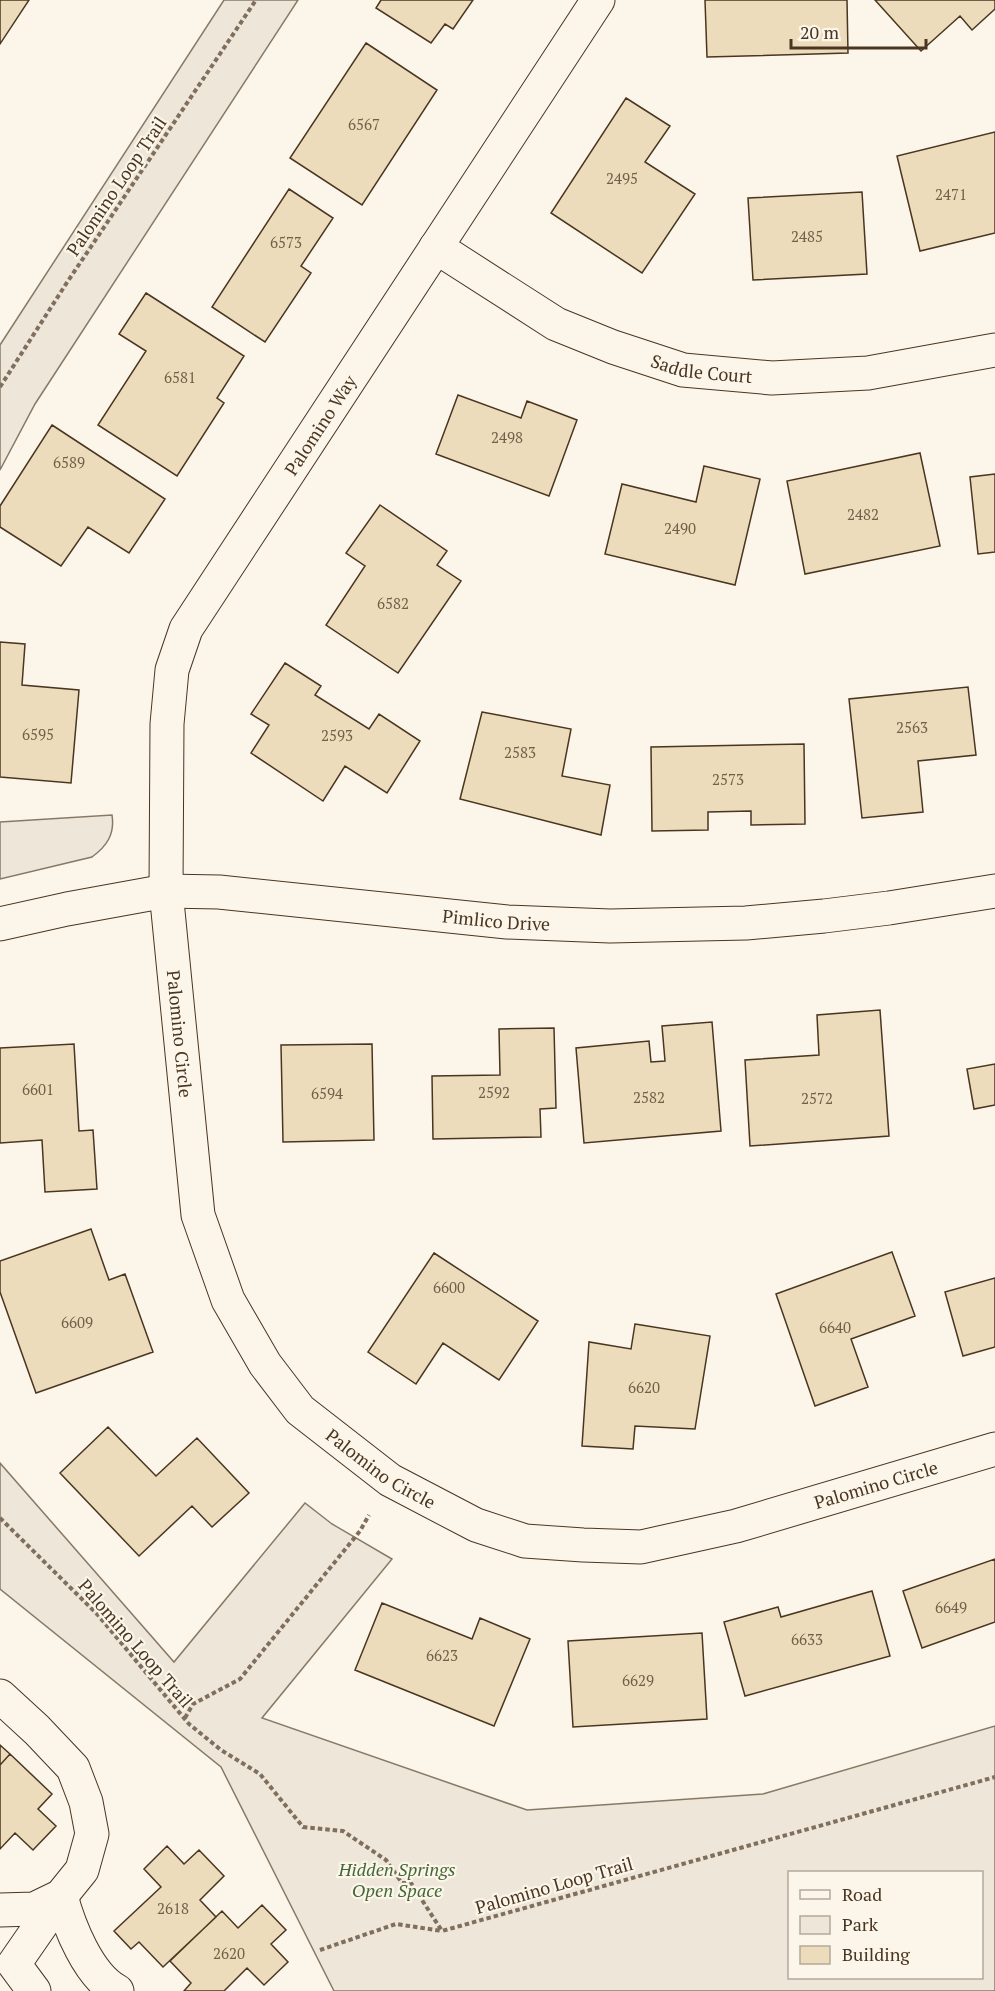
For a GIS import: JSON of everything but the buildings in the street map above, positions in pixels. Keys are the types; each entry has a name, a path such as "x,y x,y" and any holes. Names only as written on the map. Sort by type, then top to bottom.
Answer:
{"street":[{"name":"Palomino Way","path":"166,891 167,724 172,670 186,629 598,0"},
{"name":"Saddle Court","path":"436,247 556,324 613,347 683,370 772,378 868,373 995,350"},
{"name":"Pimlico Drive","path":"0,924 166,891 219,892 507,922 610,926 746,923 824,916 889,909 995,891"},
{"name":"Palomino Circle","path":"166,891 198,1215 228,1300 265,1364 300,1410 390,1480 476,1525 525,1540 641,1547 736,1526 995,1449"},
{"path":"0,1696 73,1768 86,1802 92,1834 82,1869 7,1962 34,1991"},
{"path":"0,1910 34,1909 61,1896"},
{"path":"61,1896 66,1917 79,1947 92,1965 117,1991"}],"path":[{"name":"Palomino Loop Trail","path":"0,387 256,0"},
{"path":"185,1718 193,1704 240,1679 360,1531 375,1507"},
{"name":"Palomino Loop Trail","path":"0,1518 97,1614 189,1724 221,1750 260,1774 303,1827 343,1832 386,1860 402,1883 411,1883 442,1931 995,1777"},
{"path":"320,1950 396,1924 442,1931"}],"green space":[{"path":"224,0 298,0 35,404 0,470 0,345"},
{"path":"112,815 113,822 109,839 92,857 0,879 0,822"},
{"name":"Hidden Springs Open Space","path":"0,1463 174,1662 305,1503 332,1524 392,1559 262,1718 527,1810 763,1794 995,1726 995,1991 334,1991 221,1767 0,1589"}]}
